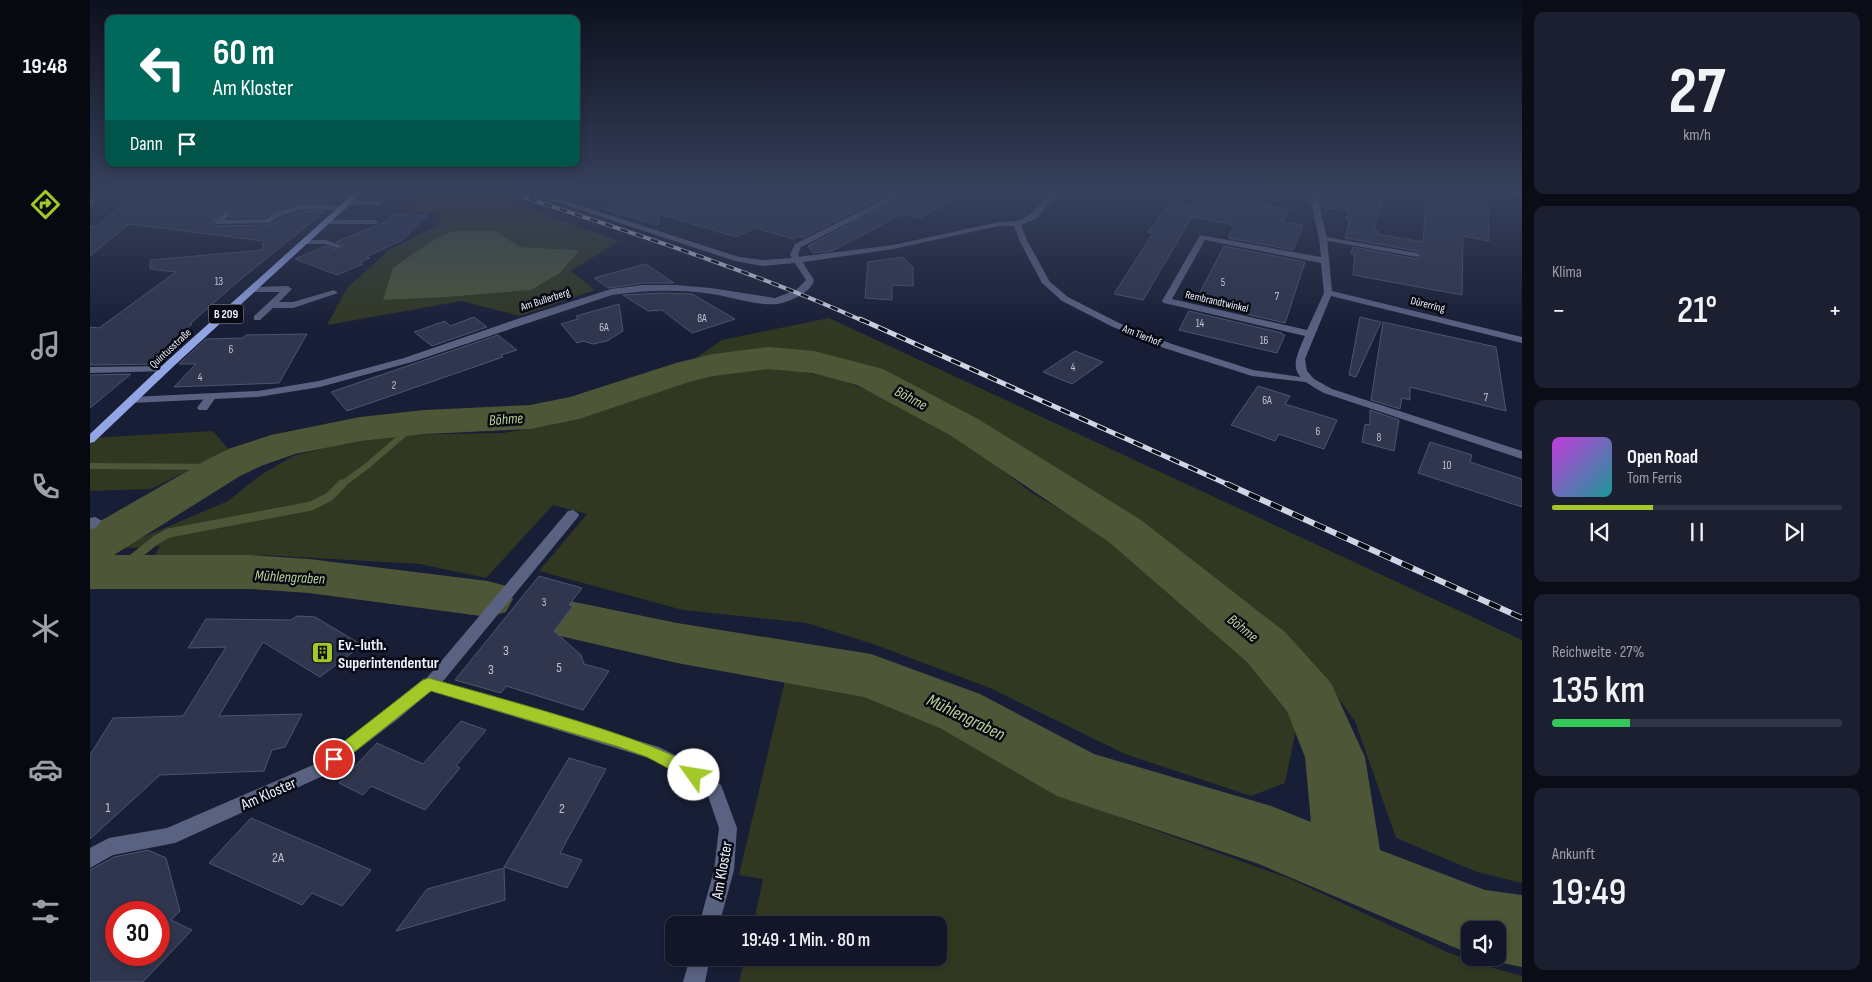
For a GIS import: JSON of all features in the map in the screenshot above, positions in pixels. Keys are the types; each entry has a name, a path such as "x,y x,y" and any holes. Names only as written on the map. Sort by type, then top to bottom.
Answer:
{"main road":[{"name":"Quintusstraße","path":"92,438 165,369 308,240"}],"street":[{"path":"678,240 738,259 762,263 893,247 926,240"},
{"path":"797,260 794,254 795,250 808,240"},
{"name":"Am Tierhof","path":"1023,240 1046,283 1065,299 1116,325 1168,346 1252,373 1310,381 1328,391 1350,399 1522,455"},
{"name":"Rembrandtwinkel","path":"1201,240 1167,301 1311,334"},
{"name":"Rembrandtwinkel","path":"1217,240 1326,261"},
{"path":"1310,381 1302,371 1300,359 1328,293 1323,240"},
{"path":"1333,240 1417,256"},
{"path":"306,242 326,242 338,246"},
{"name":"Am Bullerberg","path":"132,400 258,394 320,384 408,360 610,292 642,288 676,288 711,291 762,300 781,300 799,292 809,284 810,280 797,260"},
{"path":"254,289 288,289 257,318"},
{"path":"272,305 293,305 334,293"},
{"name":"Dürerring","path":"1328,293 1522,340"},
{"path":"90,370 165,369"},
{"path":"203,408 211,397"},
{"path":"429,684 438,676 573,514"},
{"name":"Am Kloster","path":"90,859 109,847 168,837 319,770 429,684 653,752 682,767 715,791 728,828 724,870 711,916"},
{"path":"694,982 698,966"}],"shaded area":[{"path":"409,240 481,240 383,300 531,290 560,273 580,250 519,247 508,240 619,241 571,271 595,290 520,316 461,301 327,325 347,288 390,249"},
{"path":"433,240 509,240 520,247 580,250 560,273 531,290 383,300 393,268"},
{"path":"829,318 1522,640 1522,883 1477,872 1396,838 1355,721 1312,662 1136,528 966,420 869,368 814,354 754,352 684,366 722,340"},
{"path":"762,368 790,369 842,380 900,404 956,435 1032,493 1119,544 1251,655 1293,696 1295,734 1285,783 1251,796 1125,754 990,688 876,645 807,623 683,610 539,571 587,514 553,505 486,578 420,564 263,555 155,555 160,546 115,549 228,501 259,476 293,456 376,435 503,433 549,425 703,374"},
{"path":"213,431 229,450 151,489 90,491 90,438"},
{"path":"787,672 873,696 955,725 1072,800 1291,879 1461,957 1461,966 1488,966 1522,976 1522,982 739,982 743,966 947,966 947,916 755,916 763,879 739,875"}],"building":[{"path":"90,240 110,240 90,256"},
{"path":"254,240 289,240 190,324 192,324 174,340 189,339 161,364 90,365 90,327 99,328 176,272 150,269 150,260 263,250 263,241"},
{"path":"341,240 402,240 366,257 370,258 360,262 363,264 337,275 295,259 326,246 339,250 344,245 336,242"},
{"path":"820,240 853,240 832,251 813,253 808,246"},
{"path":"1149,240 1179,240 1143,300 1114,294"},
{"path":"1238,240 1297,240 1293,250"},
{"path":"1355,240 1411,240 1423,242 1423,240 1463,240 1462,295 1353,275 1355,255 1351,254 1353,247 1417,259 1423,254 1417,251"},
{"path":"1224,246 1305,262 1285,323 1195,302"},
{"path":"903,257 913,267 913,286 892,285 892,300 865,298 868,262"},
{"path":"646,264 674,283 642,283 609,288 594,278"},
{"path":"692,294 735,319 692,333 662,310 648,311 623,295"},
{"path":"619,304 623,331 607,341 593,344 583,341 577,343 561,324 578,319 576,316"},
{"path":"1189,311 1285,335 1277,353 1179,330"},
{"path":"474,317 487,327 432,346 414,332 445,321 450,326"},
{"path":"1360,317 1381,322 1356,377 1349,375"},
{"path":"1383,322 1496,347 1506,411 1410,387 1410,400 1402,398 1400,409 1371,400"},
{"path":"307,334 279,383 174,387 196,364 179,364 206,339 243,338 246,335"},
{"path":"498,335 517,350 501,355 503,357 347,411 331,392"},
{"path":"1075,351 1103,362 1072,384 1043,372"},
{"path":"131,374 90,408 90,375"},
{"path":"1258,386 1290,396 1285,404 1337,420 1324,449 1279,434 1275,441 1231,425"},
{"path":"1370,410 1399,420 1394,451 1362,442 1365,424 1370,425"},
{"path":"1430,442 1472,455 1470,462 1522,479 1522,507 1418,473"},
{"path":"539,576 582,588 569,605 573,606 554,631 581,655 584,664 609,671 583,710 506,686 501,693 455,680"},
{"path":"297,616 315,617 362,645 320,677 263,642 219,716 302,714 285,747 272,750 264,771 160,775 90,839 90,755 113,718 183,716 226,647 188,648 206,619 291,620"},
{"path":"461,721 486,730 456,766 460,768 425,810 371,786 363,795 339,783 377,743 423,764"},
{"path":"569,758 606,769 560,853 582,860 567,888 504,867"},
{"path":"251,818 371,870 342,906 312,893 302,905 209,863"},
{"path":"148,850 166,858 180,911 171,920 192,930 170,953 170,901 105,901 105,966 158,966 143,982 90,982 90,870 114,857"},
{"path":"504,868 505,900 396,931 427,889"}],"waterway":[{"name":"Böhme","path":"90,548 225,467 246,457 285,444 360,429 424,422 530,417 579,407 676,374 713,365 768,358 814,362 870,377 964,427 1125,531 1266,647 1311,699 1335,757 1350,871"},
{"path":"341,485 367,466 417,423"},
{"path":"90,466 225,467"},
{"path":"117,571 156,540 169,533 311,506 329,497 341,485"},
{"name":"Mühlengraben","path":"90,572 251,572 309,576 488,599"},
{"name":"Mühlengraben","path":"565,619 677,643 871,676 960,711 1079,777 1271,837 1350,871"},
{"name":"Böhme","path":"1350,871 1485,925 1522,931"}],"railway":[{"path":"651,240 777,285 863,321"},
{"path":"860,319 1229,485"},
{"path":"1227,484 1522,618"}],"place":[{"name":"Ev.-luth. Superintendentur","path":"322,653"}],"route":[{"path":"334,759 429,684 616,739 653,752 694,775"}]}
